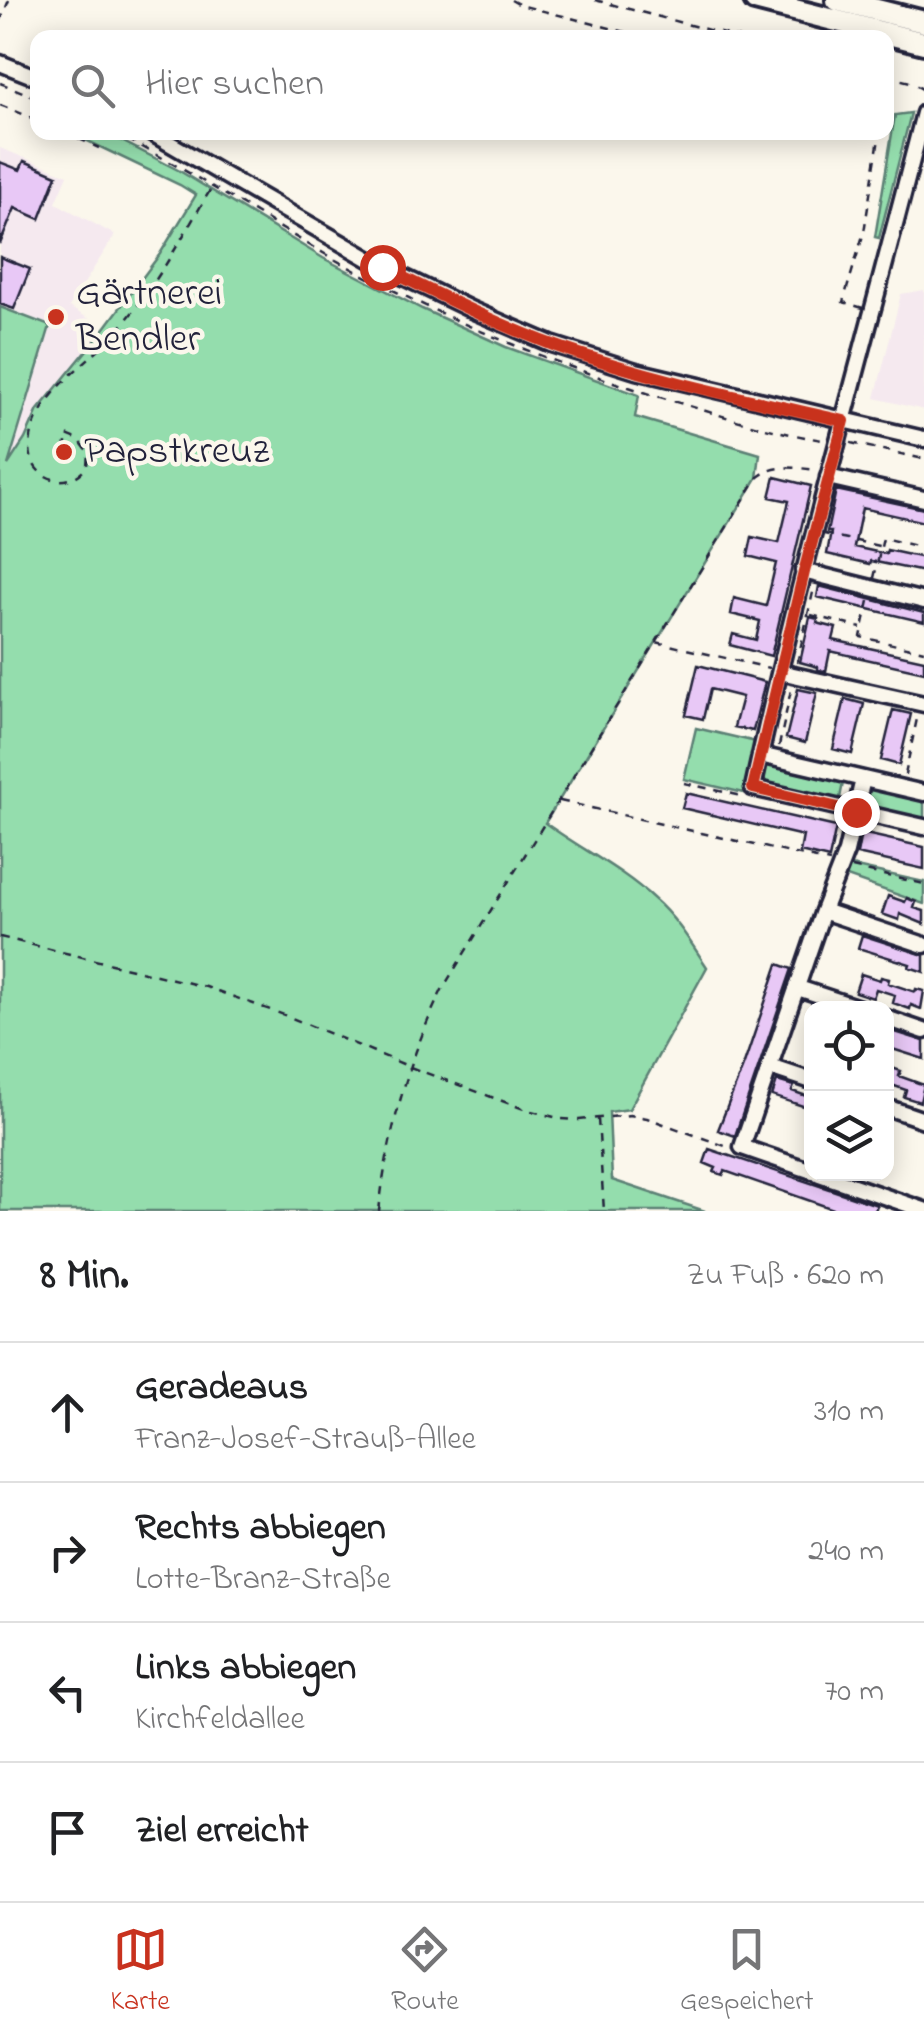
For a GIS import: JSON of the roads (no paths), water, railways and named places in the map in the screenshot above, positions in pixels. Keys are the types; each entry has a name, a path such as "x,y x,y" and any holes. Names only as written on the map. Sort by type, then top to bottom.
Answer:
{"highway":[{"path":"755,0 873,30"},
{"path":"837,0 924,22"},
{"path":"894,35 924,43"}],"street":[{"path":"0,63 30,75"},
{"path":"924,113 814,531 810,573 787,673 753,788 924,827"},
{"path":"165,140 340,245 432,292 534,337 636,371 924,440"},
{"path":"828,474 924,499"},
{"path":"810,573 924,601"},
{"path":"787,673 922,703"},
{"path":"760,755 924,793"},
{"path":"804,1168 742,1147 846,852 863,779"},
{"path":"823,911 924,945"},
{"path":"798,988 838,1001"},
{"path":"894,1021 924,1031"},
{"path":"770,1066 804,1078"},
{"path":"894,1110 924,1120"},
{"path":"839,1181 924,1210"}],"place":[{"name":"Gärtnerei Bendler","path":"56,317"},
{"name":"Papstkreuz","path":"64,452"}]}
